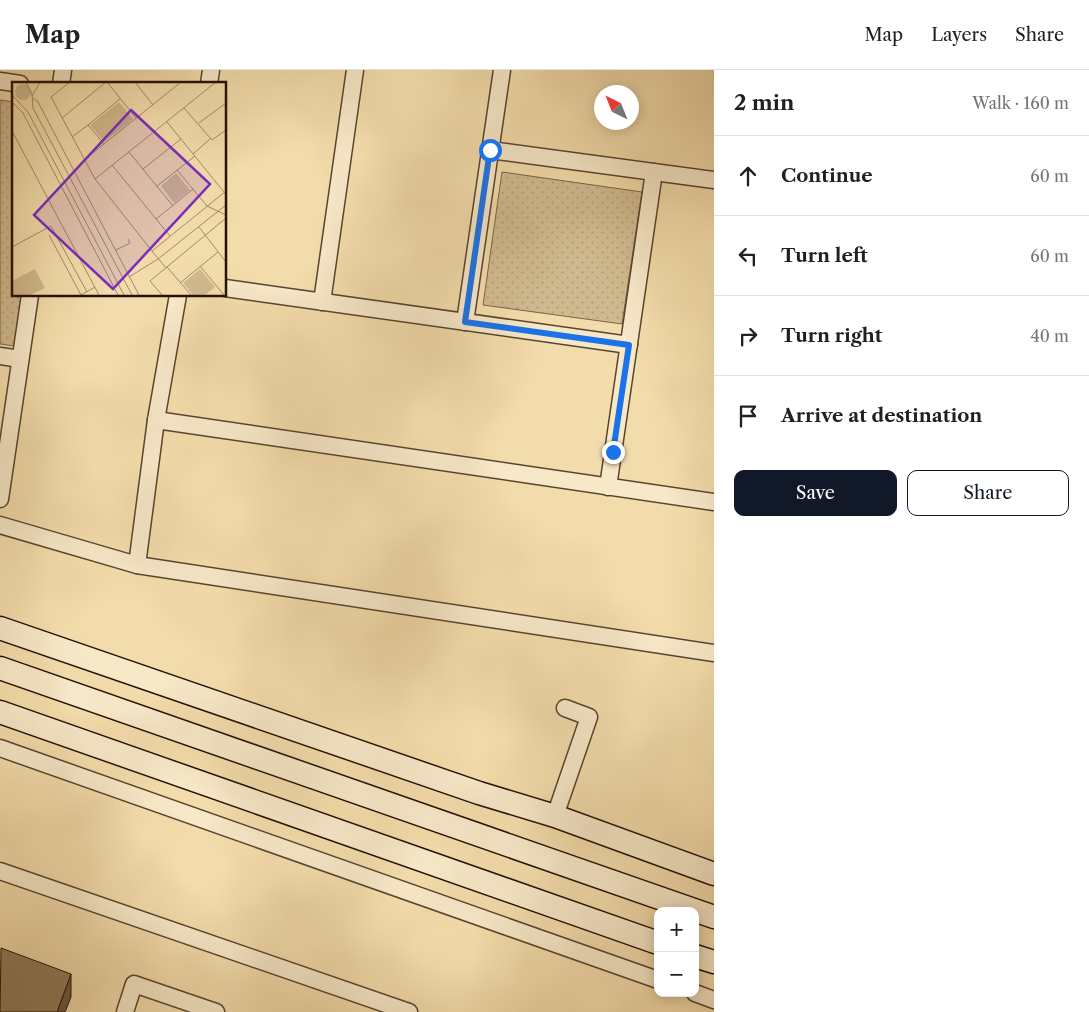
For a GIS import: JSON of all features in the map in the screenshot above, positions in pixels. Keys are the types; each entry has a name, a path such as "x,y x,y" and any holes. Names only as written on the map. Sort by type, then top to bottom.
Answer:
{"main road":[{"path":"0,628 479,793 555,816 714,874"},
{"path":"0,668 714,917"},
{"path":"0,712 654,942"},
{"path":"699,957 714,962"}],"street":[{"path":"322,302 355,70"},
{"path":"465,322 502,70"},
{"path":"490,150 714,180"},
{"path":"608,488 654,172"},
{"path":"226,288 629,345"},
{"path":"0,499 30,296"},
{"path":"137,565 156,420 178,296"},
{"path":"0,356 20,359"},
{"path":"156,420 608,488 714,502"},
{"path":"0,525 137,565 714,653"},
{"path":"555,816 589,717 565,708"},
{"path":"0,748 654,979"},
{"path":"0,871 409,1012"},
{"path":"125,1012 134,984 216,1012"},
{"path":"699,994 714,1000"}],"shaded area":[{"path":"0,100 12,102 12,296 22,296 15,346 0,344"},
{"path":"502,172 642,192 622,324 483,305"}],"building":[{"path":"1,948 71,974 57,1012 0,1012"}],"route":[{"path":"490,150 465,322 629,345 613,452"}]}
